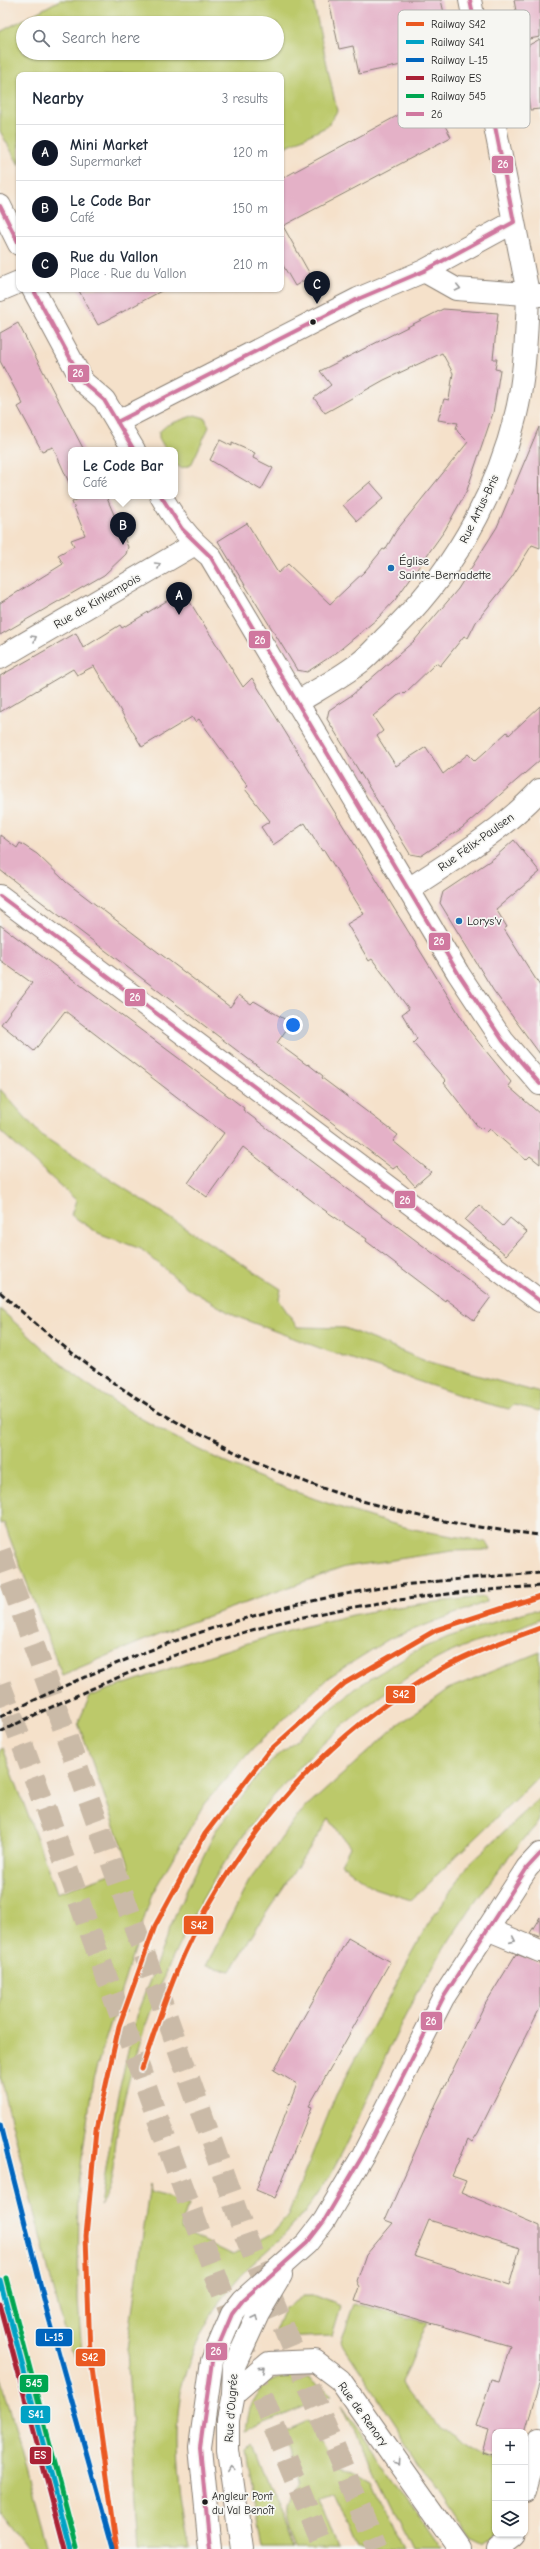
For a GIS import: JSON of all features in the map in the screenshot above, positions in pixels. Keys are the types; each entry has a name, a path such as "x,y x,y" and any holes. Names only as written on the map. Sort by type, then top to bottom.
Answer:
{"street":[{"name":"Rue Artus-Bris","path":"470,0 472,10"},
{"name":"Rue Artus-Bris","path":"296,703 359,664 409,615 435,586 477,518 500,467 517,413 527,328 534,294 514,222 495,128"},
{"path":"0,206 16,238"},
{"path":"117,422 358,300 424,271 514,222"},
{"path":"424,271 456,289 534,294"},
{"path":"0,290 16,283"},
{"path":"35,292 83,382 104,400 132,447"},
{"path":"163,499 179,527 195,544 210,556 281,674 296,703 409,889 458,973 499,1034 540,1084"},
{"name":"Rue de Kinkempois","path":"0,658 195,544"},
{"name":"Rue Félix-Paulsen","path":"409,889 477,843 540,790"},
{"path":"0,896 540,1301"},
{"name":"Rue d'Ougrée","path":"210,2549 200,2447 212,2361 232,2314 243,2300 292,2256 324,2221 342,2194 443,1998 527,1868 540,1854"},
{"path":"487,1929 540,1951"},
{"name":"Rue d'Ougrée","path":"242,2549 228,2450 228,2420 233,2394 234,2366 258,2314 292,2256"},
{"name":"Rue de Renory","path":"233,2394 269,2363 315,2361 340,2380 459,2549"},
{"path":"528,2480 540,2438"},
{"path":"497,2549 512,2537"}],"green space":[{"path":"60,0 313,0 337,111 328,126 284,148 284,72 16,72 16,160 0,131 0,32 16,23 16,60 284,60 284,16 30,16"},
{"path":"195,415 205,418 209,427 191,465 181,468 178,466 178,447 164,447 159,438 159,432 167,425"},
{"path":"0,1089 41,1135 281,1289 279,1300 297,1327 345,1328 423,1360 540,1393 540,1411 514,1405 509,1409 474,1400 325,1350 235,1316 189,1289 141,1249 98,1233 71,1215 76,1200 0,1131"},
{"path":"0,1309 53,1357 87,1384 160,1429 197,1449 275,1484 315,1499 408,1528 486,1542 490,1550 452,1551 345,1567 164,1632 62,1675 4,1523 0,1524"},
{"path":"485,1597 486,1602 389,1639 329,1677 253,1748 204,1804 152,1894 93,2079 79,2180 78,2300 82,2356 76,2358 70,2349 52,2284 0,2075 0,1750 3,1748 57,1893 130,1867 78,1723 90,1696 237,1646 326,1621 365,1612"},
{"path":"532,1610 540,1611 540,1619 510,1632 467,1645 447,1654 420,1669 386,1692 342,1727 301,1765 264,1807 231,1852 202,1900 176,1950 154,2002 136,2055 123,2104 117,2134 111,2181 105,2198 100,2205 117,2100 136,2016 177,1910 216,1830 264,1768 354,1689 413,1652 453,1635"},
{"path":"540,1652 540,1775 411,1900 374,1888 341,1864 350,1847 329,1819 259,1924 231,1971 206,1966 249,1881 301,1812 394,1728 448,1689"},
{"path":"540,1798 540,1821 521,1842 469,1910 438,1958 410,2007 350,2137 323,2188 290,2229 245,2271 232,2286 214,2310 200,2336 184,2378 178,2419 177,2441 179,2486 190,2549 139,2549 127,2349 150,2183 151,2192 188,2204 181,2230 233,2255 273,2233 287,2217 336,2095 427,1926 469,1864"},
{"path":"303,2296 316,2296 341,2306 332,2336 278,2338 275,2331 284,2309"},
{"path":"354,2303 427,2323 402,2383 418,2405 443,2428 471,2447 492,2459 492,2537 482,2543 470,2537 341,2342"},
{"path":"0,2373 48,2549 29,2549 0,2512"},
{"path":"295,2374 310,2378 332,2395 246,2431 250,2408 258,2392 265,2385 273,2381"},
{"path":"342,2405 441,2549 411,2549"},
{"path":"308,2421 334,2467 353,2470 371,2480 402,2549 357,2549 334,2494 320,2501 339,2549 295,2549 287,2530 284,2508 291,2492 298,2482 283,2432"},
{"path":"252,2441 293,2549 262,2549 245,2448"}],"building":[{"path":"329,0 441,0 443,10 398,10 398,66 359,74 353,46 339,49"},
{"path":"514,0 540,0 540,37 530,39 530,10 516,10"},
{"path":"540,39 540,109 530,110 530,44"},
{"path":"398,115 398,128 446,128 451,137 284,225 284,177"},
{"path":"284,228 311,276 295,286 284,267"},
{"path":"80,292 159,292 98,325"},
{"path":"443,309 498,313 493,359 497,359 495,369 500,370 493,413 467,490 445,530 395,600 377,619 336,653 307,672 297,670 218,541 247,523 278,573 288,564 330,604 365,571 383,549 385,550 396,531 468,442 458,432 456,428 458,423 438,420 444,399 449,400 453,373 442,353 384,380 325,413 314,398 331,385 320,371"},
{"path":"18,323 82,447 68,447 68,480 53,447 42,451 18,407 23,404 0,361 0,333"},
{"path":"539,427 540,548 532,545 512,577 476,622 468,638 464,636 440,666 436,663 404,694 402,692 373,716 383,731 377,736 396,766 426,747 443,774 468,754 475,761 507,732 509,735 540,706 540,760 462,828 421,856 410,854 327,719 329,710 352,695 414,641 458,589 497,527"},
{"path":"220,440 232,446 232,443 255,453 253,458 273,468 261,490 210,460"},
{"path":"370,482 384,498 357,521 343,505"},
{"path":"78,499 107,499 128,547 126,554 104,575 0,635 0,603 63,564 58,555 74,546 71,540 85,535 72,502"},
{"path":"183,591 243,687 252,678 469,1030 511,1082 508,1086 540,1114 540,1164 530,1156 526,1160 490,1129 487,1132 481,1126 479,1128 444,1083 446,1081 413,1043 417,1039 402,1014 409,1009 372,959 369,961 347,924 364,914 324,850 322,851 305,823 273,845 261,827 270,821 245,789 248,786 199,719 195,722 192,717 142,747 94,666 77,675 73,669 0,712 0,676 76,633 83,648 120,625 122,628"},
{"path":"0,835 17,848 20,843 37,854 66,882 230,1007 239,995 251,1004 254,1001 291,1023 277,1043 307,1065 308,1064 323,1076 322,1078 398,1135 393,1141 431,1172 415,1186 397,1166 393,1169 0,870"},
{"path":"514,840 540,872 496,909 507,927 504,929 540,986 540,1054 493,990 440,903 443,892 494,858"},
{"path":"0,925 181,1060 244,1108 243,1110 491,1297 474,1320 446,1299 445,1301 366,1241 367,1239 320,1207 243,1147 207,1197 188,1183 224,1133 65,1011 34,1051 1,1024 32,983 0,960"},
{"path":"479,1205 503,1226 510,1218 527,1232 506,1255 465,1220"},
{"path":"540,1917 540,1937 530,1933"},
{"path":"348,1938 390,1962 309,2106 312,2107 275,2198 256,2190 297,2084 274,2070"},
{"path":"516,1954 540,1963 540,2008 478,2133 472,2142 468,2139 452,2176 466,2181 461,2192 540,2226 540,2381 526,2429 492,2429 492,2455 483,2452 489,2430 476,2426 491,2380 499,2382 510,2346 355,2301 360,2287 357,2281 366,2255 393,2223 385,2220 436,2104 484,2006","holes":["429,2220 520,2248 509,2286 414,2256"]}],"tunnel":[{"path":"0,1551 245,2235 377,2549"},
{"path":"0,1684 197,2226 280,2442 324,2549"}],"railway":[{"path":"0,1292 45,1331 92,1367 141,1400 191,1430 244,1456 298,1479 354,1498 411,1514 443,1521 540,1535"},
{"path":"0,1717 89,1675 134,1657 225,1624 272,1611 320,1599 389,1587 540,1573"},
{"path":"0,1732 90,1689 151,1664 213,1642 281,1622 391,1601 466,1592 540,1586"}],"rail line":[{"name":"S42","path":"117,2549 90,2354 86,2236 96,2130 119,2026 155,1926 205,1834 268,1752 345,1683 436,1630 540,1596"},
{"name":"S42","path":"142,2069 173,1981 185,1952 207,1909 232,1867 260,1828 291,1790 325,1755 362,1723 401,1694 442,1669 466,1657 540,1628"},
{"name":"L-15","path":"0,2125 47,2311 113,2549"},
{"name":"545","path":"6,2278 77,2547"},
{"name":"S41","path":"0,2280 71,2549"},
{"name":"ES","path":"0,2304 65,2549"}],"transit line":[{"name":"26","path":"470,0 472,10"},
{"name":"26","path":"117,422 358,299 424,271 514,222 495,128"},
{"name":"26","path":"0,206 16,238"},
{"name":"26","path":"35,292 83,382 104,400 132,447"},
{"name":"26","path":"163,499 182,529 210,556 458,973 503,1041 540,1084"},
{"name":"26","path":"0,896 540,1301"},
{"name":"26","path":"210,2549 200,2447 212,2361 232,2314 243,2300 307,2243 324,2221 363,2155 443,1998 527,1868 540,1854"}],"place":[{"name":"Rue du Vallon","path":"317,304"},
{"name":"Le Code Bar","path":"123,545"},
{"name":"Église Sainte-Bernadette","path":"391,568"},
{"name":"Mini Market","path":"179,615"},
{"name":"Lorys'v","path":"459,921"},
{"name":"Angleur Pont du Val Benoît","path":"205,2502"}]}
